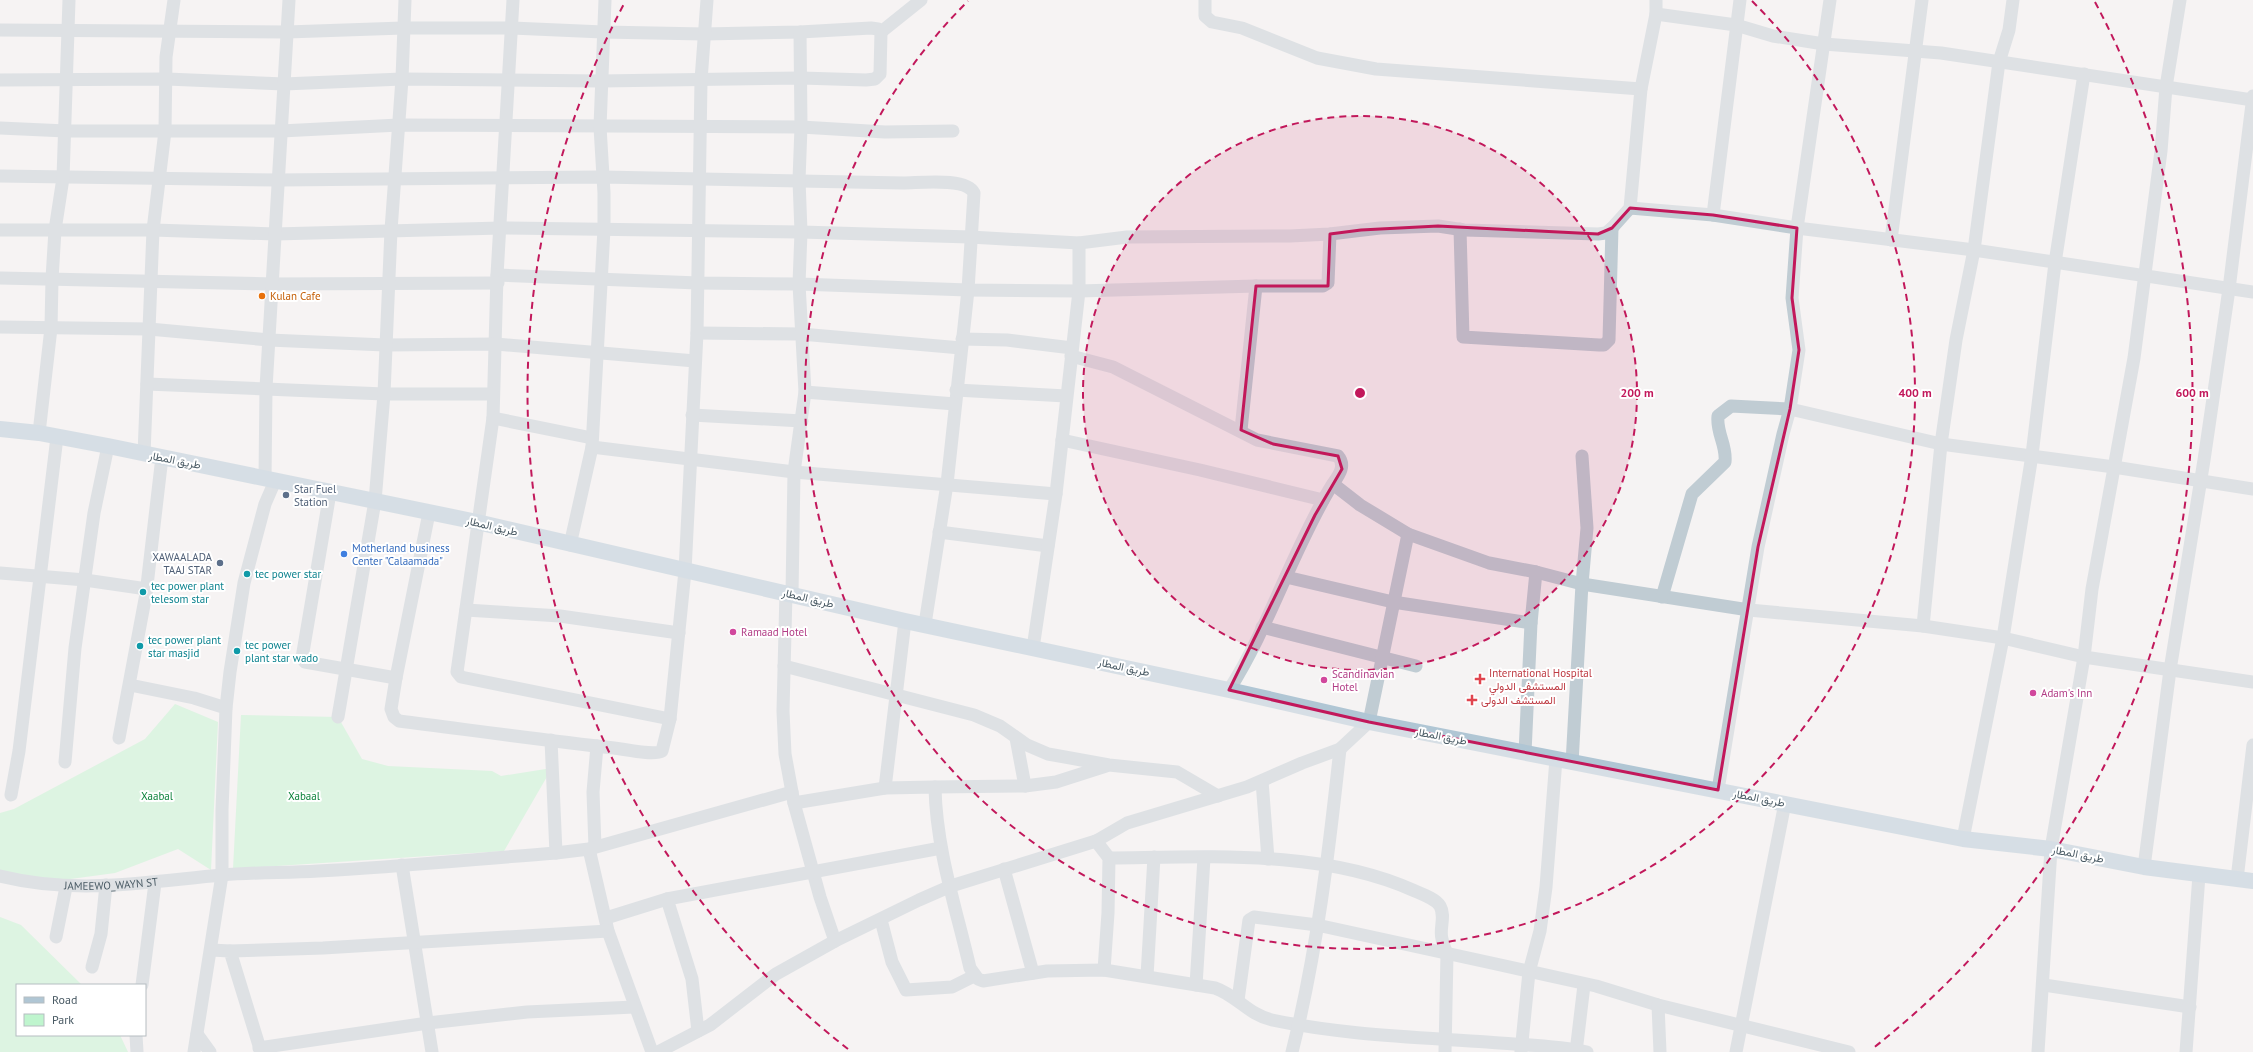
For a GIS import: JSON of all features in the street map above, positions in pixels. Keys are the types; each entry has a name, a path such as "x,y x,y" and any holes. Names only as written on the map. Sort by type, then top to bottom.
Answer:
{"main road":[{"name":"طريق المطار","path":"0,429 39,433 108,446 330,493 477,522 570,545 789,593 905,621 925,624 1229,690 1369,722 1572,763 1785,803 1963,839 2052,849 2144,867 2245,880"}],"street":[{"path":"39,433 52,328 52,279 55,230 64,178 69,0"},
{"path":"144,454 153,230 165,132 167,79 166,57 174,0"},
{"path":"194,1052 222,875 222,810 226,708 244,583 270,480 266,388 289,0"},
{"path":"338,717 376,501 384,394 393,179 399,125 405,0"},
{"path":"513,0 497,279 496,344 492,394 493,418 477,522 457,672 461,677 670,719"},
{"path":"570,545 592,443 600,278 604,229 600,127 605,0"},
{"path":"429,513 396,678 391,709 394,717 399,721 658,753 663,747 670,719 685,571 689,460 697,333 699,231 698,179 701,80 708,0"},
{"path":"881,32 921,0"},
{"path":"1205,0 1205,16 1212,22 1242,28 1318,58 1376,69 1642,89"},
{"path":"0,230 153,230 275,234 501,228 604,229 970,236 1079,243 1127,237 1330,234 1407,227 1438,226 1460,229 1598,234 1606,233 1630,208 1642,89 1656,14 1656,0"},
{"path":"1713,215 1740,0"},
{"path":"1718,790 1749,610 1758,547 1790,409 1799,350 1792,298 1797,228 1830,0"},
{"path":"1891,240 1922,0"},
{"path":"1923,626 1941,444 1956,340 1974,250 1998,62 2009,30 2013,0"},
{"path":"2038,1052 2044,985 2052,849 2084,657 2092,588 2134,358 2161,151 2166,87 2180,0"},
{"path":"1656,14 1736,25 1773,36 1824,44 1916,50 2166,87 2253,98 2229,289 2170,670 2144,867"},
{"path":"0,30 287,32 403,28 512,28 704,34 800,32 871,28 878,29 881,32"},
{"path":"800,32 801,127 799,180 801,232 799,284 805,392 794,472 783,711 786,754 793,798 813,872 835,941"},
{"path":"0,80 167,79 284,84 402,79 601,81 801,78 866,80 879,77 882,65 881,32"},
{"path":"1963,839 2003,638 2032,455 2055,262 2084,74"},
{"path":"0,128 66,131 165,132 281,131 399,125 801,127 885,132 953,130"},
{"path":"0,176 159,180 602,177 903,183 949,182 966,185 974,193 970,236 968,290 947,484 925,624"},
{"path":"1630,208 1713,215 1797,228 1974,250 2253,292"},
{"path":"1460,229 1462,337 1604,345 1609,340 1612,228"},
{"path":"0,278 152,280 273,284 600,278 698,283 799,284 968,290 1079,291 1326,285 1328,282 1330,234"},
{"path":"1033,648 1056,494 1079,291 1079,243"},
{"path":"1241,430 1256,286"},
{"path":"0,327 149,329 269,340 385,345 496,344 695,361"},
{"path":"697,333 801,334 962,344 1007,340 1072,352 1113,367 1241,430 1258,440 1338,456 1343,464 1342,469 1323,500 1262,628 1229,690"},
{"path":"147,384 384,394 492,394"},
{"path":"956,390 1066,396"},
{"path":"805,392 955,404"},
{"path":"1662,597 1692,494 1725,462 1725,447 1718,432 1718,416 1731,406 1739,405 1790,409 1941,444 2114,466 2253,489"},
{"path":"692,415 802,420"},
{"path":"493,418 592,443 689,460 794,472 1056,494"},
{"path":"11,795 19,751 57,437"},
{"path":"1062,440 1200,470 1323,500"},
{"path":"65,762 75,648 94,513 108,446"},
{"path":"1572,763 1582,584 1587,528 1582,456"},
{"path":"119,738 130,685 146,589 162,457"},
{"path":"1332,484 1360,505 1408,534 1489,563 1536,572 1582,584 1749,610 1923,626 2003,638 2084,657 2253,682"},
{"path":"330,493 302,658 305,662 396,678"},
{"path":"939,532 1048,546"},
{"path":"658,1052 698,1031 728,1012 776,974 835,941 951,886 1096,841 1127,824 1262,781 1302,763 1340,749 1369,722 1408,534"},
{"path":"1525,753 1531,623 1536,572"},
{"path":"0,573 85,580 146,589"},
{"path":"1286,577 1393,602 1531,623"},
{"path":"466,610 560,616 679,633"},
{"path":"885,788 905,621"},
{"path":"1262,628 1416,666"},
{"path":"784,666 974,715 1000,726 1016,738 1048,754 1109,765 1177,772 1218,796"},
{"path":"130,685 194,698 226,708"},
{"path":"1016,738 1025,786"},
{"path":"551,740 556,853"},
{"path":"2245,880 2253,745"},
{"path":"597,746 593,792 592,848 607,924 634,1007 652,1052"},
{"path":"1292,1052 1299,1024 1327,867 1340,749"},
{"path":"1521,1048 1530,972 1540,931 1546,887 1556,759"},
{"name":"JAMEEWO_WAYN ST","path":"0,876 66,887 155,883 222,875 402,865 556,853 592,848 793,798 885,788 1025,786 1056,782 1109,765"},
{"path":"1262,781 1268,858"},
{"path":"934,787 935,810 941,848 970,968 974,976 983,981 1033,973 1104,970 1196,985 1228,993 1248,1010 1258,1015 1299,1024 1445,1046 1580,1051 1584,985"},
{"path":"1736,1052 1785,803"},
{"path":"1096,841 1109,858 1108,913 1104,970"},
{"path":"210,950 230,951 415,943 607,924 667,899 941,848"},
{"path":"1146,976 1154,857"},
{"path":"1109,858 1268,858 1327,867 1395,882 1427,897 1440,906 1442,913 1441,938 1447,954 1445,1046"},
{"path":"1196,985 1204,858"},
{"path":"402,865 432,1052"},
{"path":"1004,869 1033,973"},
{"path":"2186,1052 2199,875"},
{"path":"142,984 155,883"},
{"path":"92,967 101,934 106,885"},
{"path":"56,936 66,887"},
{"path":"667,899 692,979 698,1031"},
{"path":"1238,1000 1248,920 1251,918 1317,925 1530,972 1834,1051 1849,1052"},
{"path":"881,920 892,962 906,990 952,987 974,976"},
{"path":"230,951 260,1050 428,1023 527,1012 634,1007"},
{"path":"2044,985 2190,1007"},
{"path":"1658,1005 1660,1052"},
{"path":"197,1034 210,1052"},
{"path":"136,1036 138,1052"}],"highlighted area":[{"path":"1630,208 1713,215 1797,228 1792,298 1799,350 1790,409 1758,547 1718,790 1369,722 1229,690 1315,515 1342,469 1338,456 1273,444 1241,430 1256,286 1328,286 1330,234 1361,230 1438,226 1598,234 1612,228"}],"green space":[{"name":"Xaabal","path":"175,704 218,722 211,870 178,849 115,873 41,883 0,874 0,813 14,809 145,739"},
{"name":"Xabaal","path":"241,715 338,717 362,759 388,766 492,771 501,776 552,768 504,851 233,869"},
{"path":"0,917 21,925 81,984 16,984 16,1036 120,1036 128,1052 0,1052"}],"place":[{"name":"Kulan Cafe","path":"262,296"},
{"name":"Star Fuel Station","path":"286,495"},
{"name":"Motherland business Center \"Calaamada\"","path":"344,554"},
{"name":"XAWAALADA TAAJ STAR","path":"220,563"},
{"name":"tec power star","path":"247,574"},
{"name":"tec power plant telesom star","path":"143,592"},
{"name":"Ramaad Hotel","path":"733,632"},
{"name":"tec power plant star masjid","path":"140,646"},
{"name":"tec power plant star wado","path":"237,651"},
{"name":"International Hospital المستشفى الدولي","path":"1480,679"},
{"name":"Scandinavian Hotel","path":"1324,680"},
{"name":"Adam's Inn","path":"2033,693"},
{"name":"المستشف الدولى","path":"1472,700"}]}
